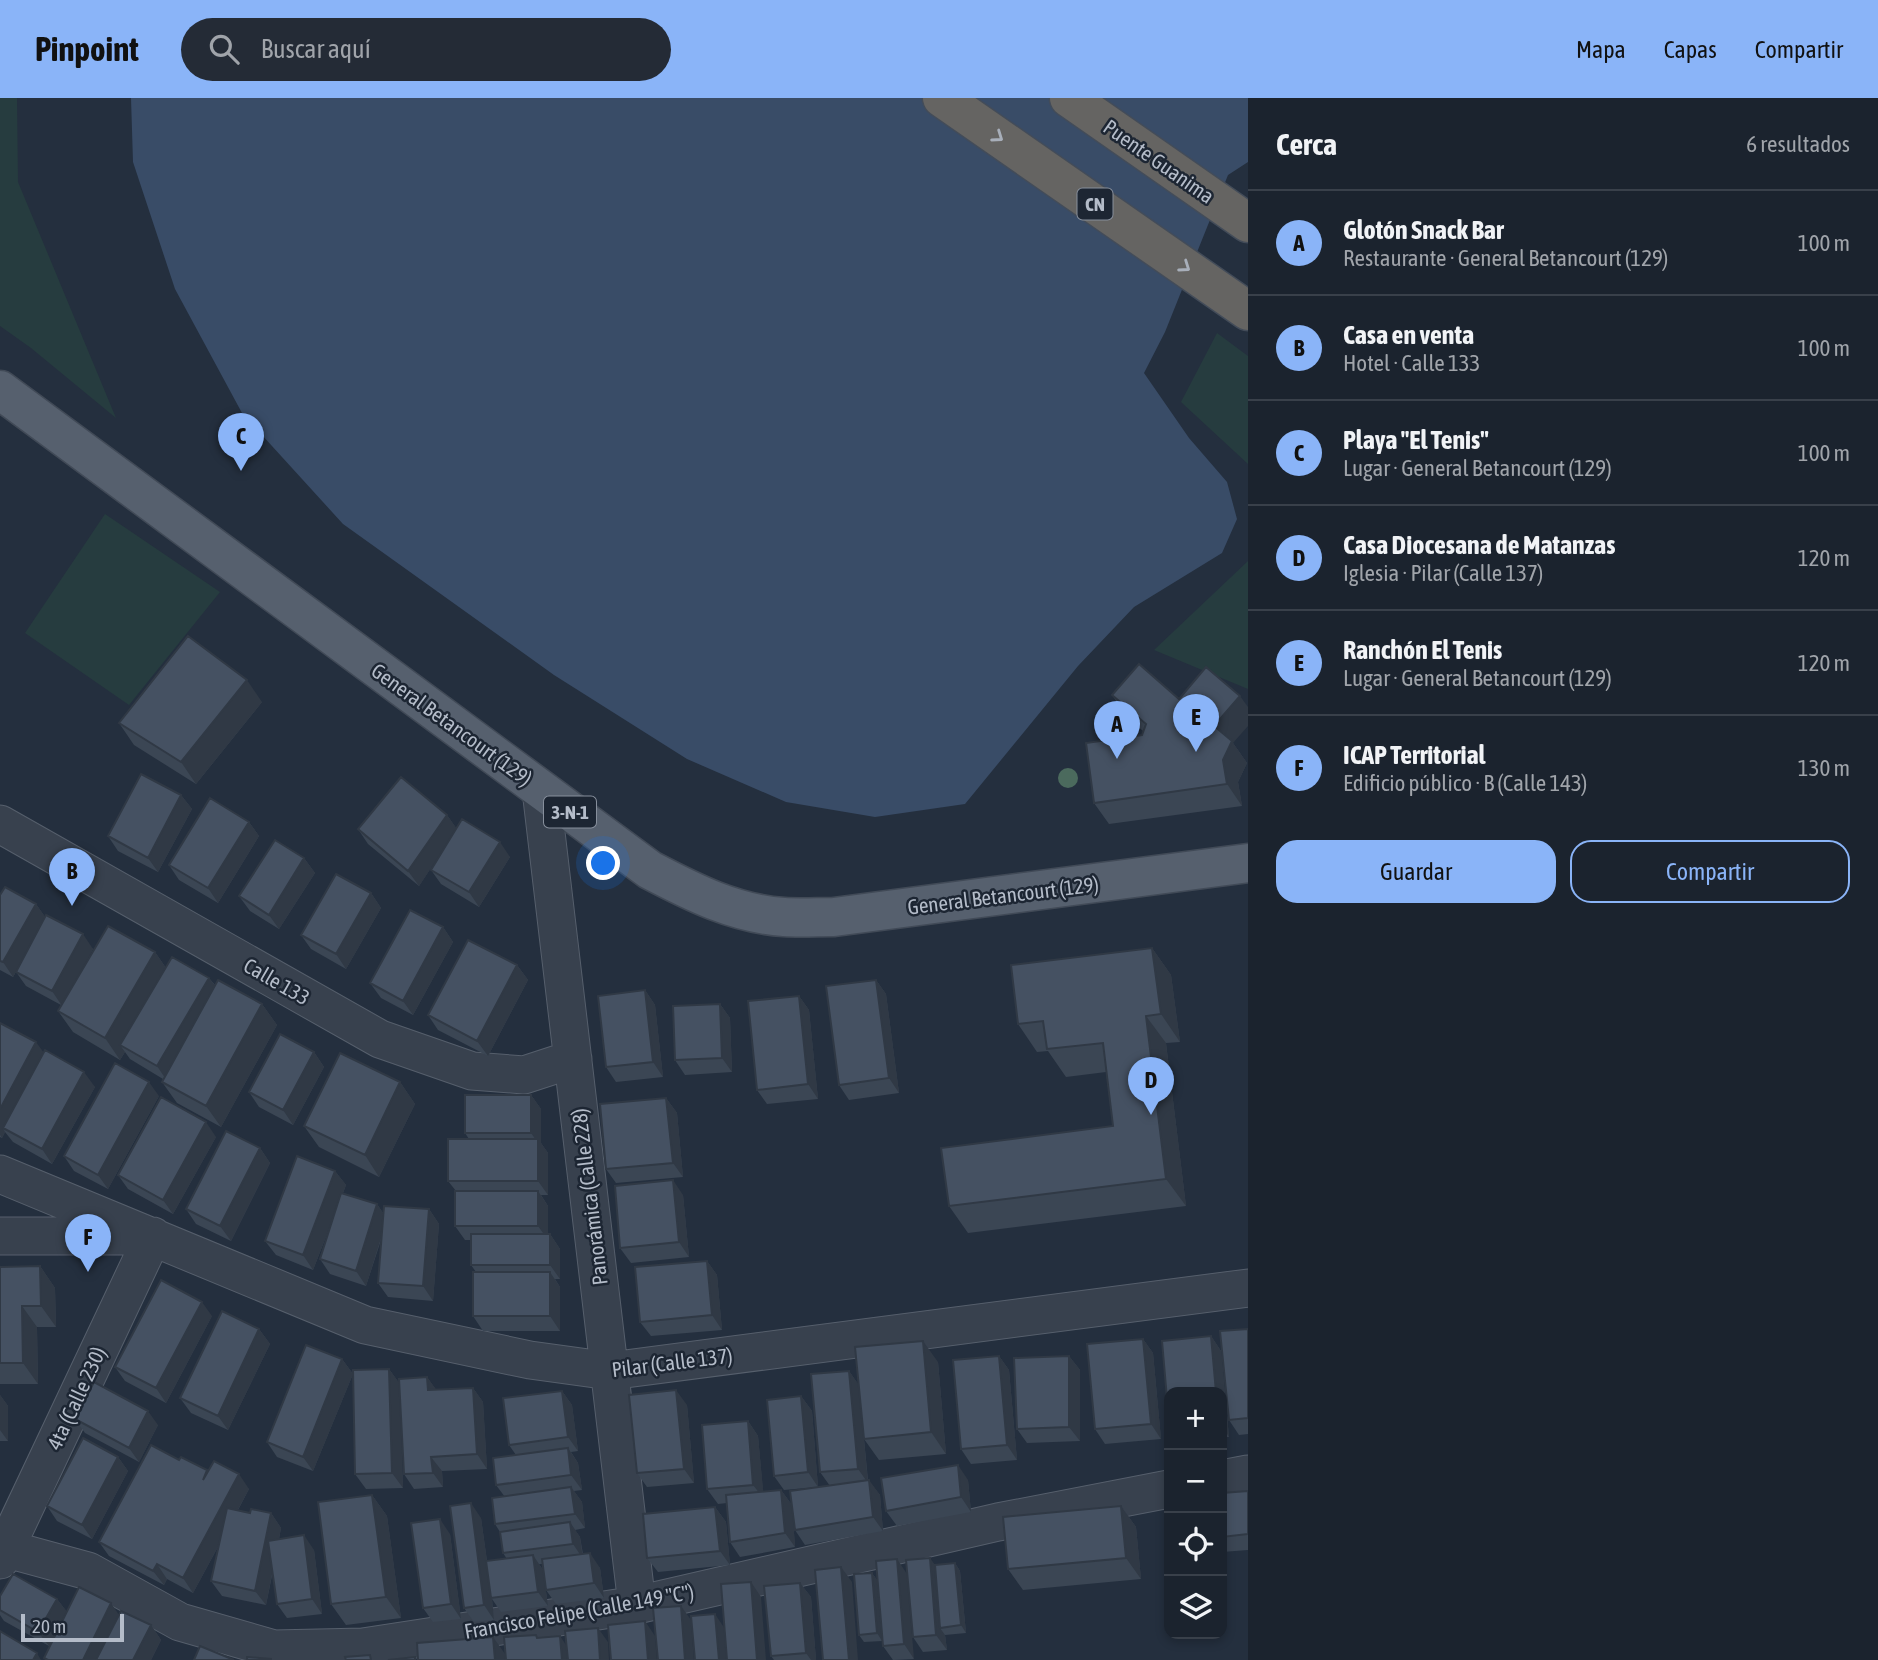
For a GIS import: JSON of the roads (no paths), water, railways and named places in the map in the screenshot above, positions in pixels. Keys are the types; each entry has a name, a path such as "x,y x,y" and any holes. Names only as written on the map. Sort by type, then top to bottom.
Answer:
{"highway":[{"name":"CN","path":"942,98 1248,311"},
{"name":"Puente Guanima","path":"1069,98 1248,223"}],"main road":[{"name":"General Betancourt (129)","path":"0,390 650,870 700,896 741,909 783,917 834,917 1248,863"}],"street":[{"name":"Panorámica (Calle 228)","path":"541,790 637,1605"},
{"name":"Calle 133","path":"0,824 380,1039 472,1071 524,1075 573,1059"},
{"name":"Pilar (Calle 137)","path":"0,1174 365,1325 530,1360 610,1371 1248,1288"},
{"path":"0,1236 153,1236"},
{"name":"4ta (Calle 230)","path":"2,1551 153,1236"},
{"path":"1227,1478 1248,1474"},
{"name":"Francisco Felipe (Calle 149 \"C\")","path":"2,1551 88,1571 180,1622 274,1649 363,1647 637,1605 998,1522 1164,1490"}],"water":[{"path":"131,98 1248,98 1248,162 1228,175 1165,332 1144,373 1189,438 1227,482 1237,519 1222,553 1134,607 1078,666 965,804 875,817 786,802 687,759 554,675 343,524 242,413 175,289 133,162"}],"place":[{"name":"Playa \"El Tenis\"","path":"241,471"},
{"name":"Ranchón El Tenis","path":"1196,752"},
{"name":"Glotón Snack Bar","path":"1117,759"},
{"name":"Casa en venta","path":"72,906"},
{"name":"Casa Diocesana de Matanzas","path":"1151,1115"},
{"name":"ICAP Territorial","path":"88,1272"}]}
